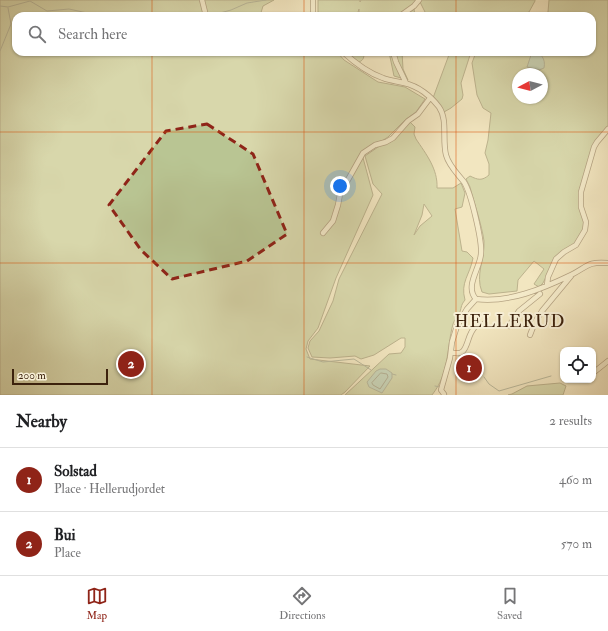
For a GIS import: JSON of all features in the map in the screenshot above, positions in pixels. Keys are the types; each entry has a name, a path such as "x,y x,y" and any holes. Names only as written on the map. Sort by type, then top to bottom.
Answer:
{"street":[{"path":"202,0 205,12"},
{"path":"313,0 313,12"},
{"path":"406,12 419,0"},
{"path":"347,56 376,75 385,79 406,83 420,89 438,105 442,114 446,155 452,168 466,187 481,243 480,261 471,286 471,291 476,299"},
{"path":"394,56 406,83"},
{"path":"323,233 333,221 340,194 363,154 375,145 393,138 408,121 418,114 430,98"},
{"path":"547,285 548,277 556,259 576,245 585,230 586,222 580,201 582,186 594,147 608,129"},
{"path":"444,394 441,390 457,326 467,309 476,299 494,299 526,294 572,274 591,263 608,263"},
{"path":"530,335 535,322 542,311 572,274"},
{"path":"509,326 519,311 540,294"},
{"path":"451,352 457,354 463,351 466,347 470,334 483,317"},
{"path":"596,371 608,361"}],"highlighted area":[{"path":"207,124 253,154 287,234 247,261 172,279 141,250 109,205 166,131"}],"shaded area":[{"path":"0,0 274,0 263,6 261,12 12,12 12,56 340,56 344,60 378,82 405,87 425,99 416,112 405,120 388,137 362,154 373,195 336,278 318,328 308,341 306,349 310,359 370,366 341,395 0,395"},
{"path":"318,0 360,0 360,2 361,0 535,0 529,12 425,12 420,2 414,9 414,12 359,12 359,9 358,12 318,12"},
{"path":"549,0 608,0 608,128 593,146 580,188 585,223 584,231 579,242 557,255 543,283 539,287 534,284 544,269 534,261 518,280 517,291 489,294 482,292 480,286 484,241 480,221 470,187 466,179 470,176 482,179 489,175 489,164 485,153 491,113 483,108 477,95 472,63 475,56 531,56 528,67 538,56 596,56 596,12 548,12"},
{"path":"351,56 363,56 362,60 359,62"},
{"path":"390,56 402,56 403,69 408,80 394,76"},
{"path":"449,56 470,56 461,83 463,95 462,99 444,112 433,98"},
{"path":"409,121 415,127 414,134 416,139 436,174 437,188 453,188 461,183 465,193 462,207 455,209 462,251 467,252 473,258 472,264 464,288 465,300 453,324 445,369 438,386 432,395 345,395 389,354 401,353 405,347 405,338 401,338 374,355 361,359 355,356 330,358 312,357 308,348 310,341 319,331 333,301 339,279 382,194 373,184 365,156 381,145 391,142","holes":["424,204 432,216 420,226 414,235 422,215"]},
{"path":"560,383 566,386 563,395 508,395 527,386"}],"water":[{"path":"531,56 541,56 544,62 544,68 527,67"},
{"path":"386,369 392,373 392,378 382,393 369,387 367,382 376,371"}],"waterway":[{"path":"224,12 247,3 266,0"},
{"path":"0,6 8,7 30,1 47,11 69,9 83,12"},
{"path":"0,51 11,24 8,8"},
{"path":"307,357 323,362 354,359 371,370"},
{"path":"392,374 396,375"},
{"path":"484,377 489,384 499,391 551,376"},
{"path":"435,386 440,387"}],"place":[{"name":"Bui","path":"131,364"},
{"name":"Solstad","path":"469,368"}],"district":[{"name":"HELLERUD","path":"510,321"}]}
